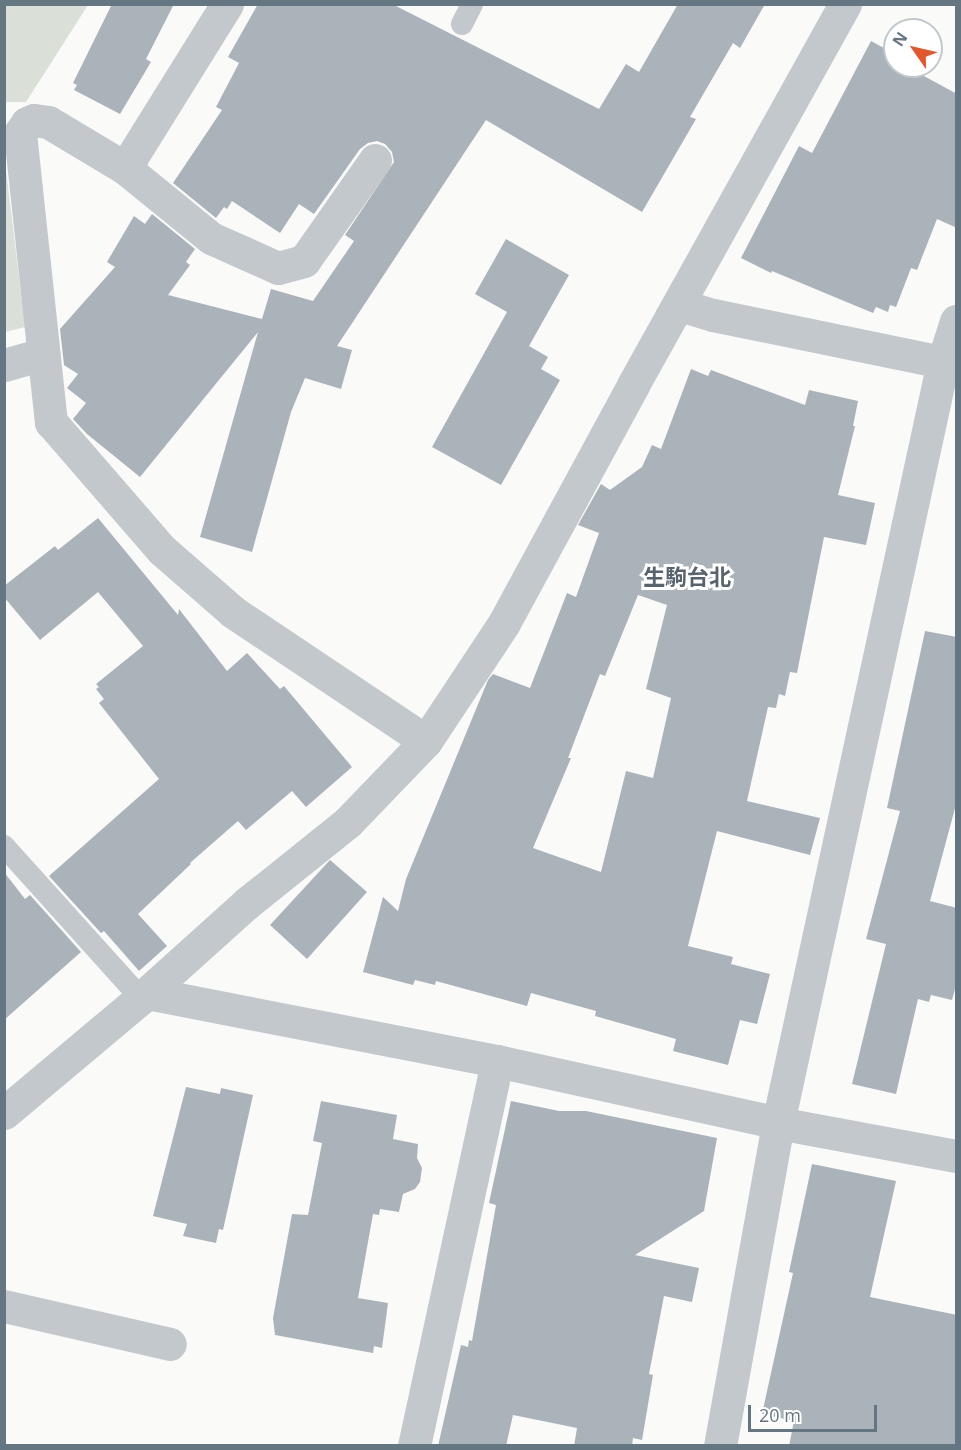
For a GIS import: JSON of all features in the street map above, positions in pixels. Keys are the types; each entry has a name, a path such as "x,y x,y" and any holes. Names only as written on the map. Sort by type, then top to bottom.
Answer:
{"street":[{"path":"125,168 227,4"},
{"path":"4,1113 144,996 247,903 348,822 426,741 504,623 633,385 680,305 845,4"},
{"path":"375,160 304,261 278,267 211,238 125,168 48,122 34,120 27,123 20,133 51,422 162,550 233,612 426,741"},
{"path":"680,305 713,315 950,363"},
{"path":"720,1446 778,1123 950,363 957,321"},
{"path":"4,364 43,354"},
{"path":"144,996 497,1060 778,1123 957,1155"},
{"path":"414,1446 497,1060"},
{"path":"4,1306 170,1344"}],"lane":[{"path":"4,846 144,996"}],"shaded area":[{"path":"5,4 88,5 26,102 5,102"},
{"path":"4,153 25,327 5,332 4,332"}],"building":[{"path":"112,4 174,4 146,59 151,62 120,114 74,90 77,85 73,83"},
{"path":"258,4 392,4 599,109 626,64 639,72 678,4 765,4 740,48 733,43 690,117 696,119 642,212 486,120 337,346 352,350 341,389 305,378 291,412 252,552 200,537 258,332 140,477 87,434 73,419 86,403 67,388 78,374 64,365 60,329 115,267 107,262 134,216 145,224 152,214 195,249 186,262 190,265 168,295 262,319 271,289 313,301 354,241 345,235 394,162 392,152 385,144 377,141 368,143 360,149 314,214 299,204 280,233 232,201 227,209 224,207 216,218 173,183 222,110 216,107 239,63 228,57"},
{"path":"871,41 883,48 883,78 928,78 957,94 957,228 937,219 917,270 911,268 896,307 890,305 888,312 876,307 873,313 772,271 771,273 741,258 799,146 812,153"},
{"path":"506,239 569,275 529,346 548,357 541,369 560,380 501,485 432,447 507,312 475,294"},
{"path":"691,369 708,376 711,370 805,405 809,390 858,401 853,426 855,426 838,495 875,503 866,545 824,537 797,673 790,672 785,696 779,694 776,708 768,707 747,801 820,818 810,855 717,831 688,946 733,957 731,964 770,974 757,1024 740,1020 728,1065 673,1051 676,1039 595,1016 596,1011 531,993 527,1006 436,981 435,985 415,980 413,985 363,972 383,897 398,911 406,879 488,680 493,674 530,688 567,593 576,597 599,533 578,525 601,484 610,490 642,467 652,445 661,449","holes":["638,595 667,605 646,689 671,698 653,778 626,771 601,872 533,848 571,758 568,758 600,674 605,676"]},
{"path":"98,518 178,615 179,609 227,671 247,653 280,689 284,686 352,767 306,807 292,791 246,830 238,821 190,863 138,914 167,946 139,971 104,931 101,933 49,876 159,779 99,703 104,699 96,689 99,687 96,684 143,646 98,592 40,640 4,597 4,586 55,546 58,550"},
{"path":"925,631 957,637 957,801 930,901 957,908 957,982 952,1000 931,995 929,1002 918,999 896,1094 852,1084 886,944 866,939 900,811 887,808"},
{"path":"330,860 367,892 307,959 270,925"},
{"path":"4,872 25,899 30,895 81,952 4,1020"},
{"path":"186,1087 220,1094 221,1088 253,1095 223,1230 219,1229 216,1243 183,1236 187,1224 153,1216"},
{"path":"321,1101 397,1115 393,1139 418,1144 417,1158 422,1168 420,1182 415,1189 403,1194 399,1212 380,1209 379,1215 373,1214 358,1298 388,1303 382,1348 374,1346 373,1353 275,1335 273,1318 292,1214 308,1215 322,1143 313,1141"},
{"path":"511,1101 559,1111 586,1111 717,1138 704,1211 635,1255 699,1268 692,1302 664,1296 649,1374 653,1375 642,1440 633,1438 632,1446 574,1446 577,1428 513,1415 506,1446 438,1446 461,1345 468,1347 469,1340 472,1341 496,1205 489,1203"},
{"path":"812,1164 896,1181 870,1297 957,1315 957,1446 789,1446 794,1421 762,1414 793,1273 789,1272"}],"district":[{"name":"生駒台北","path":"687,577"}]}
